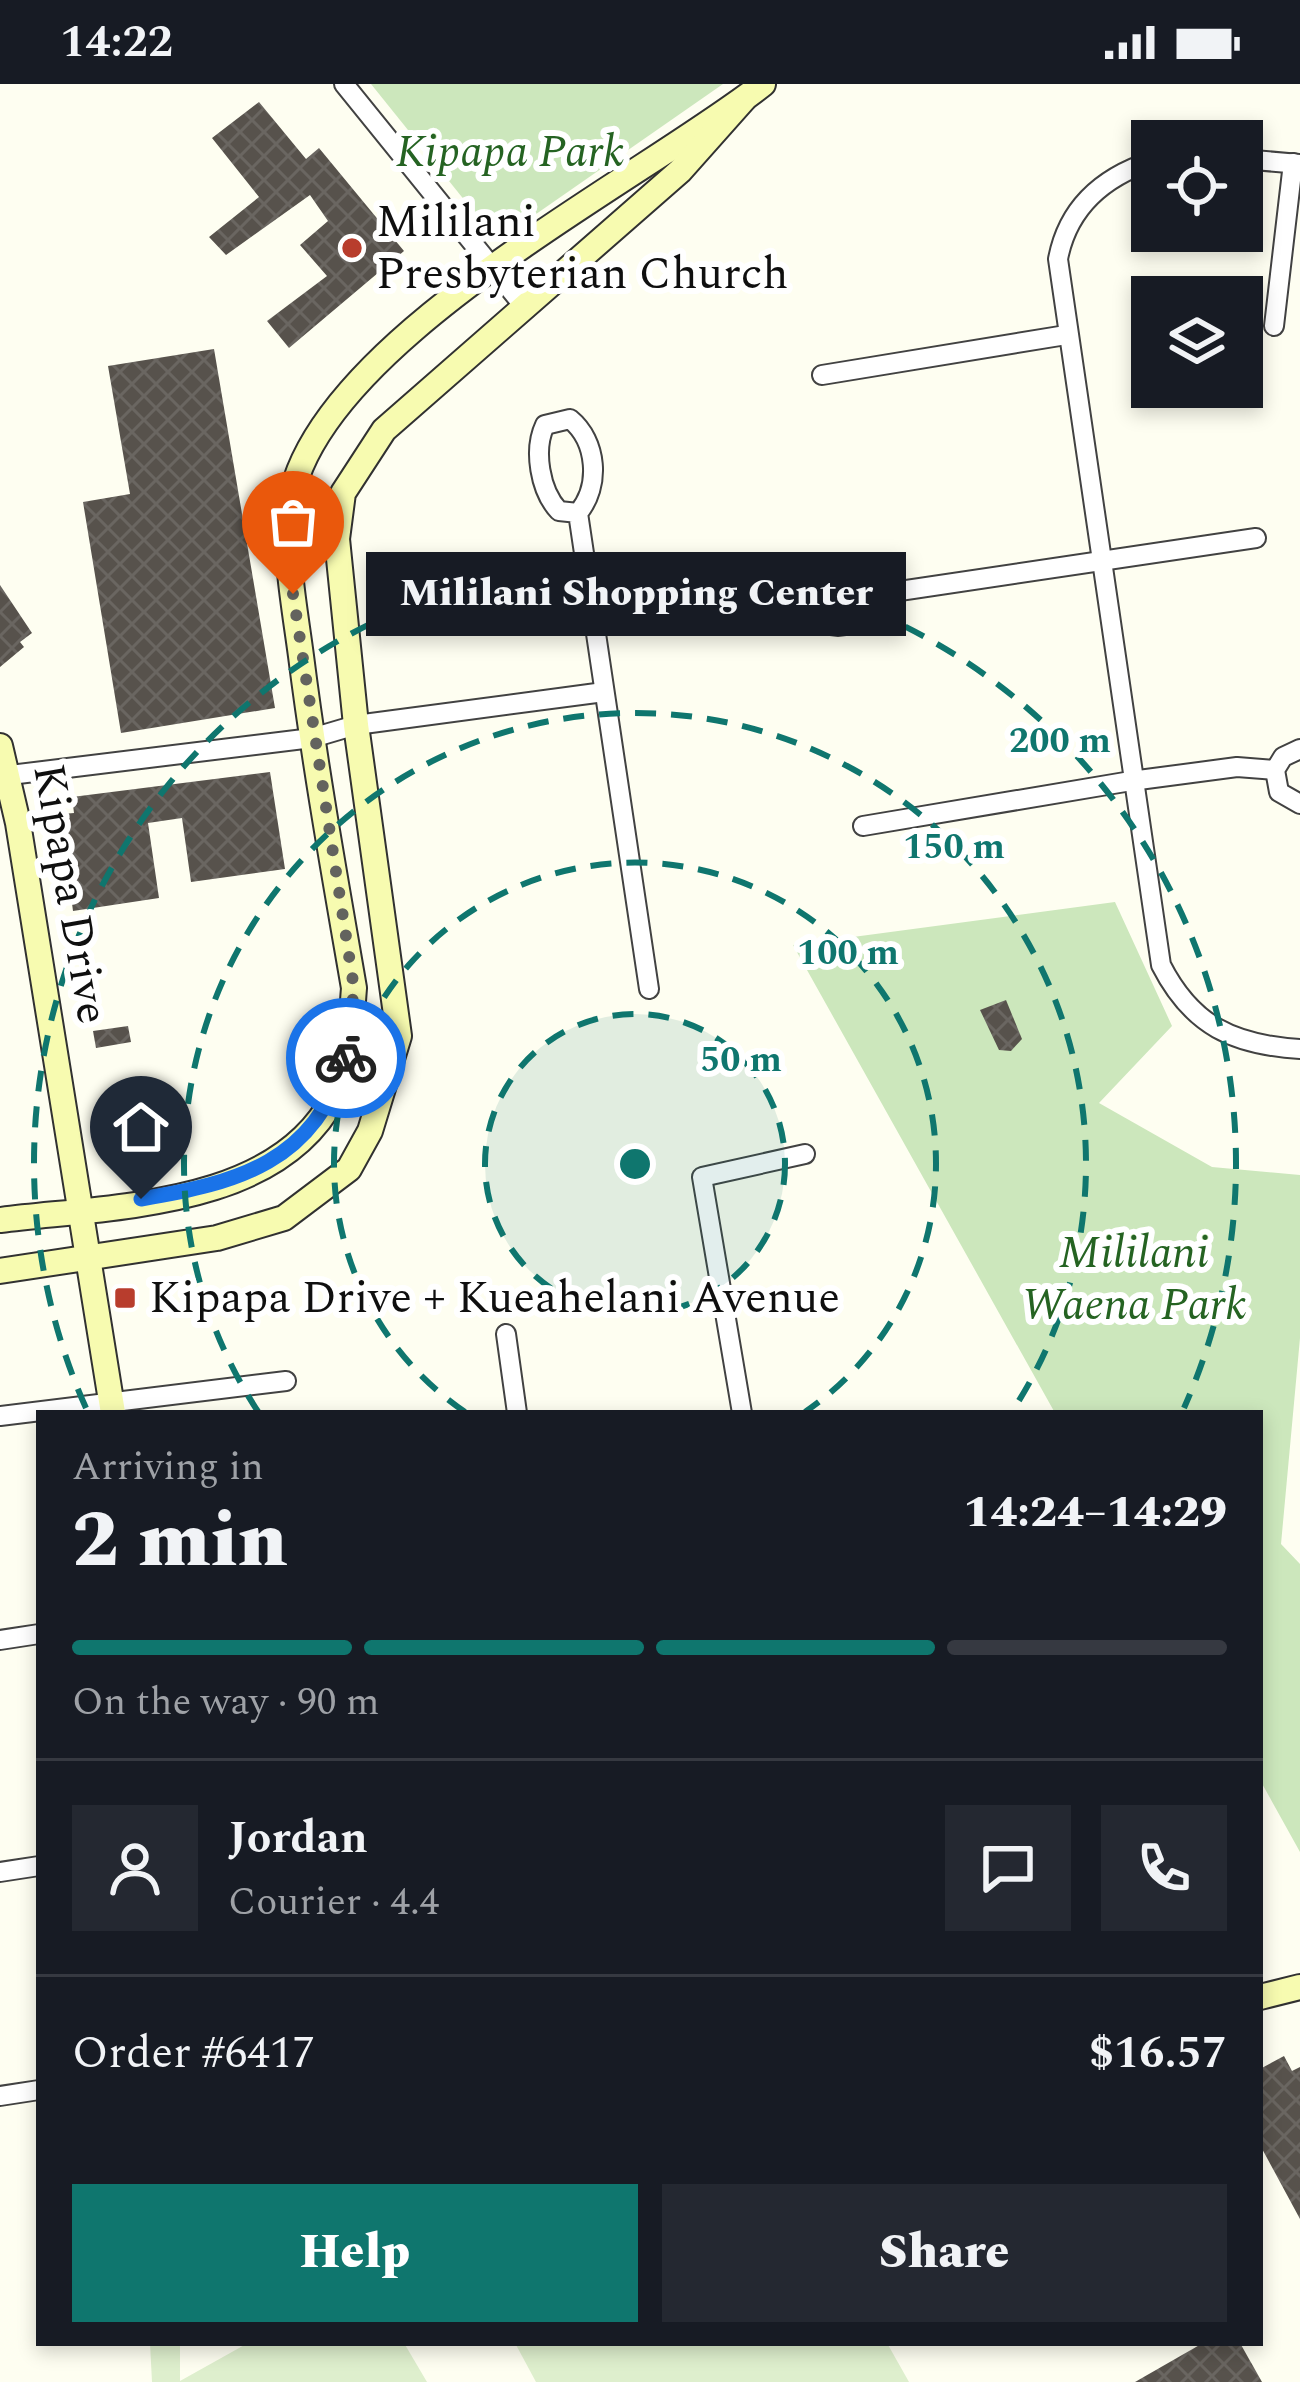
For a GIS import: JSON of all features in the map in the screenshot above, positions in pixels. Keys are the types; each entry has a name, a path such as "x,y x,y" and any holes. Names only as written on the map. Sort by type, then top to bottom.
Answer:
{"street":[{"path":"344,84 526,309"},
{"path":"0,1220 214,1187 261,1168 294,1146 334,1097 349,1047 354,988 312,738 289,513 302,461 323,422 364,373 494,268 754,91"},
{"path":"0,1271 218,1238 284,1218 349,1169 370,1131 398,1036 392,961 356,725 337,538 343,493 385,430 680,171 754,91"},
{"path":"1263,161 1296,164 1274,326"},
{"path":"1131,172 1094,191 1063,233 1059,275 1161,965 1177,998 1225,1036 1251,1045 1300,1049"},
{"path":"822,375 1066,334"},
{"path":"578,513 559,511 544,482 540,436 545,425 570,419 583,430 592,461 594,484 578,513 649,989"},
{"path":"866,596 1256,538"},
{"path":"10,775 312,738 356,725 604,692"},
{"name":"Kipapa Drive","path":"0,746 10,775 112,1407"},
{"path":"1300,749 1283,757 1275,770 1279,792 1300,804"},
{"path":"863,826 1131,781 1238,767 1275,770"},
{"path":"741,1410 702,1177 805,1154"},
{"path":"506,1334 517,1410"},
{"path":"75,1410 286,1381"},
{"path":"0,1416 36,1413"},
{"path":"0,1640 36,1634"},
{"path":"0,1872 36,1866"},
{"path":"1263,1996 1300,1987"},
{"path":"0,2096 36,2090"}],"green space":[{"name":"Kipapa Park","path":"371,84 723,84 516,228 486,227"},
{"name":"Mililani Waena Park","path":"1115,902 1172,1026 1099,1103 1212,1167 1300,1175 1300,1338 1281,1544 1300,1564 1300,1852 1263,1785 1263,1410 1053,1410 793,945"},
{"path":"150,2346 180,2346 180,2381 243,2346 406,2346 427,2382 152,2382"},
{"path":"517,2346 889,2346 909,2382 536,2382"}],"building":[{"name":"Mililani Presbyterian Church","path":"259,102 306,159 319,148 404,251 289,348 267,321 327,276 300,245 328,221 310,195 226,255 209,237 259,197 212,138"},
{"path":"214,349 275,708 121,733 83,502 130,494 108,366"},
{"path":"0,585 32,633 20,642 24,647 0,667"},
{"path":"270,772 285,869 191,882 182,818 148,823 159,898 73,911 68,873 53,875 48,839 66,836 62,814 74,813 72,797"},
{"path":"1006,1000 1022,1039 1011,1051 999,1050 980,1010"},
{"path":"128,1026 131,1042 96,1048 93,1031"},
{"path":"1284,2056 1292,2071 1300,2067 1300,2219 1263,2151 1263,2067"},
{"path":"1198,2346 1242,2346 1262,2382 1135,2382"}],"way so far":[{"path":"293,594 354,988 346,1058"}],"place":[{"name":"Mililani Presbyterian Church","path":"352,248"},
{"name":"Mililani Shopping Center","path":"293,594"},
{"name":"Kipapa Drive + Kueahelani Avenue","path":"125,1298"}],"route":[{"path":"141,1199 214,1187 261,1168 294,1146 334,1097 346,1058"}]}
